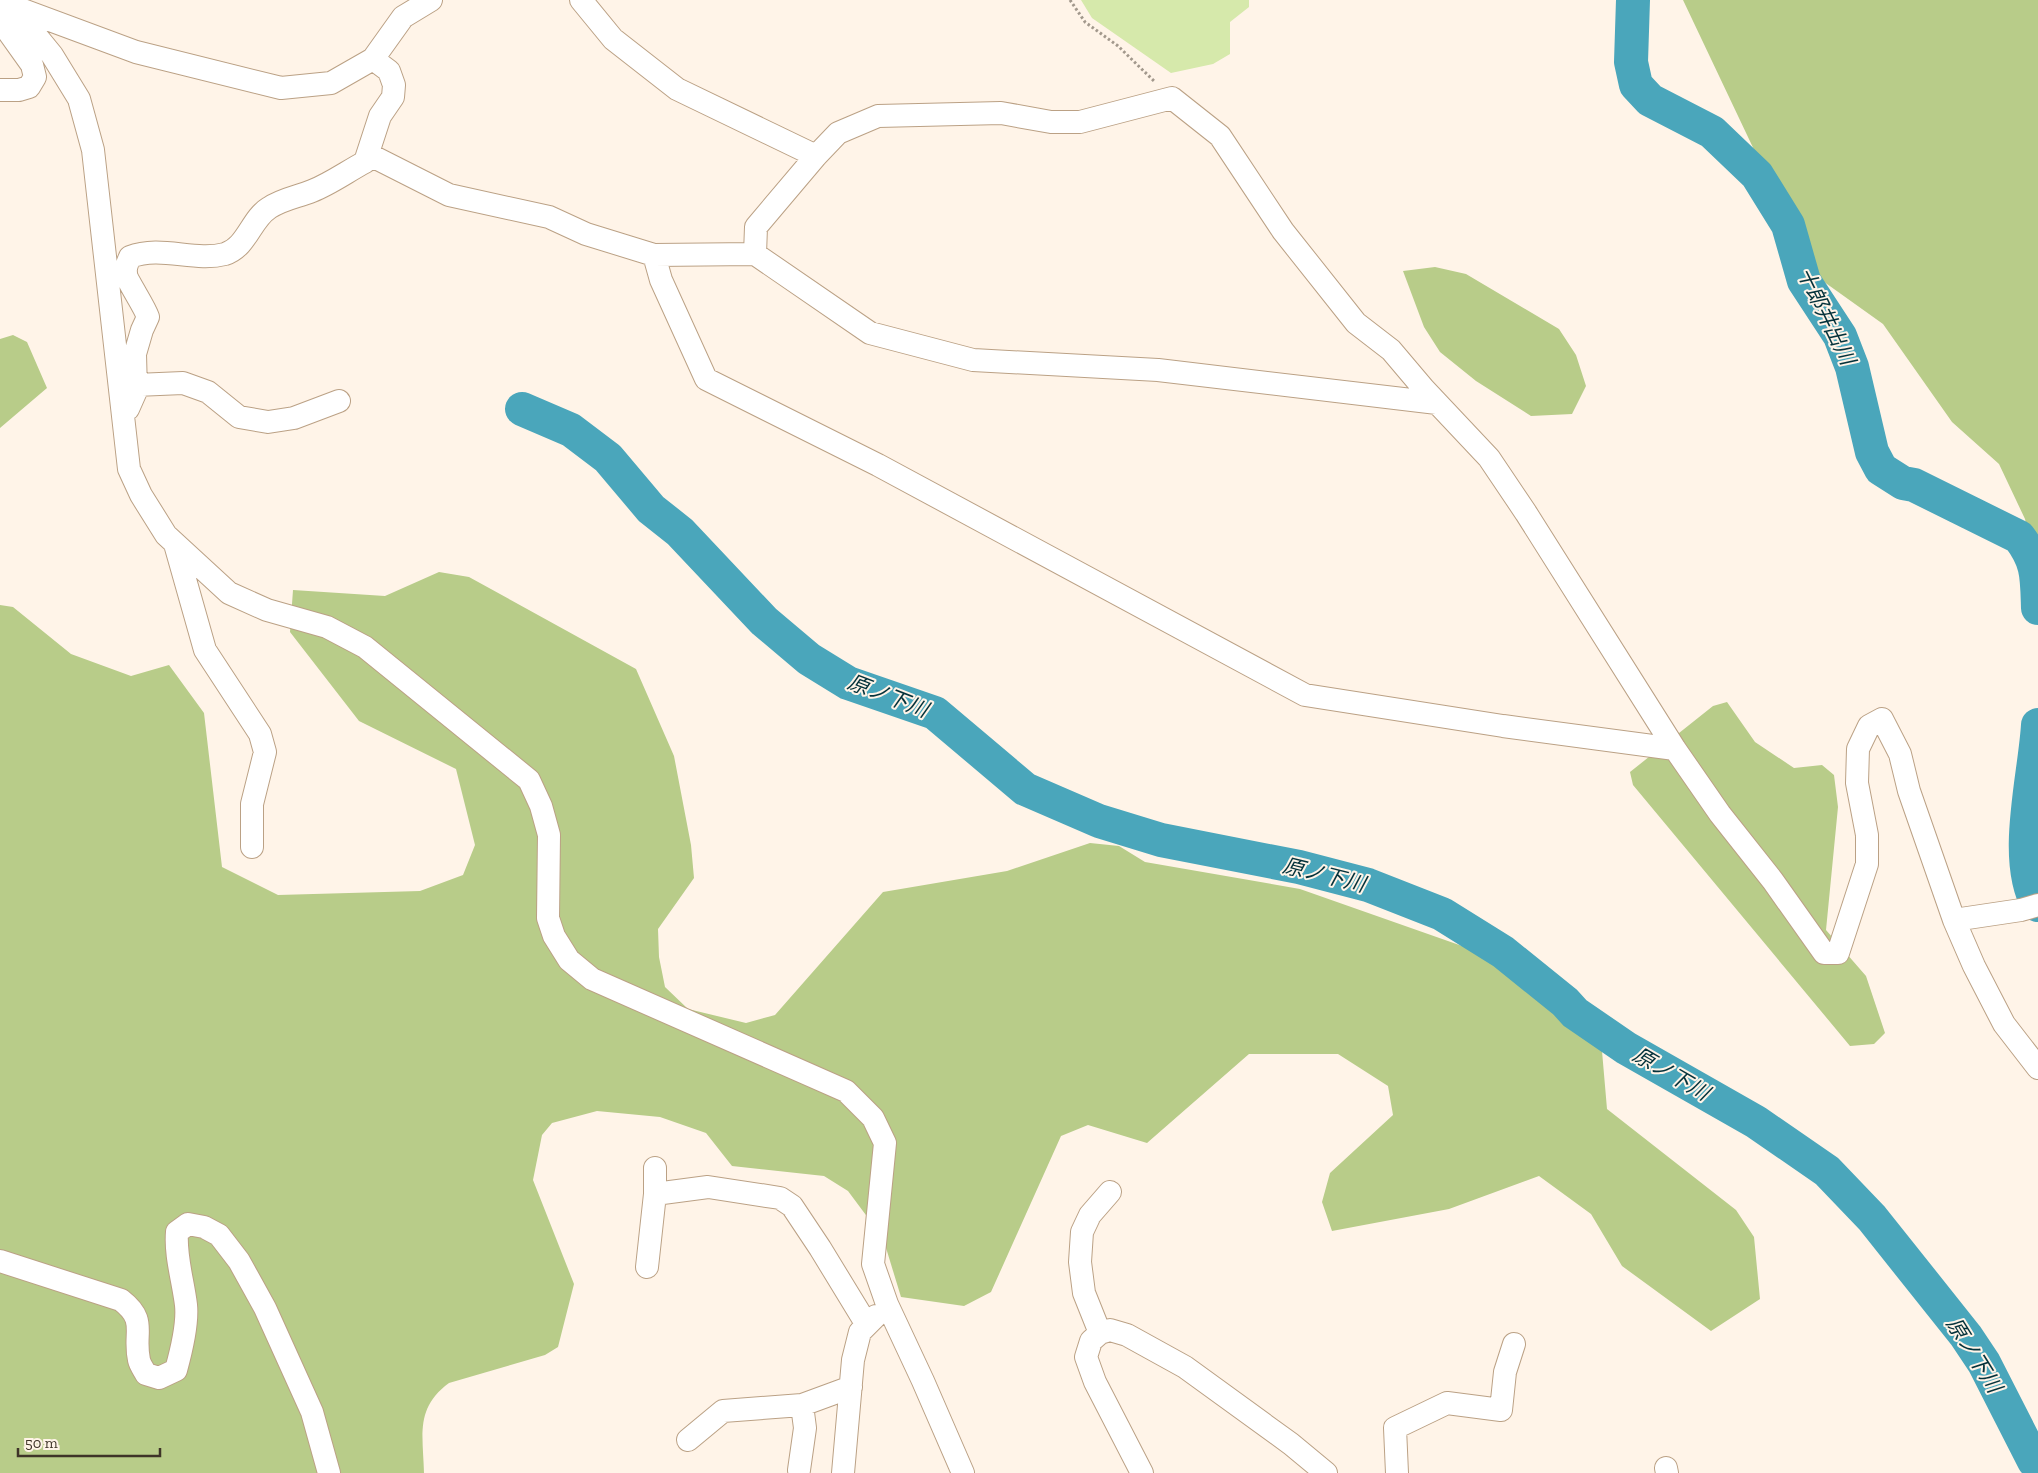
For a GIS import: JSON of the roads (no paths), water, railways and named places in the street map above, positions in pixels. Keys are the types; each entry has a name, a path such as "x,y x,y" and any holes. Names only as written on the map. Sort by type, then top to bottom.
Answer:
{"street":[{"path":"4,7 136,52 281,88 331,83 373,58 403,17 431,0"},
{"path":"581,0 613,39 677,89 816,156"},
{"path":"0,90 19,90 29,87 35,77 32,65 4,7"},
{"path":"4,7 52,56 79,99 93,150 129,469 140,495 166,535 229,593 267,610 327,627 365,647 529,780 541,806 549,835 548,918 554,936 569,960 592,979 846,1091 873,1118 885,1143 873,1264 887,1304 963,1473"},
{"path":"124,417 136,391 135,354 148,317 145,307 126,275 126,266 130,257 141,252 167,252 210,256 226,253 237,247 267,209 285,199 312,191 365,162 380,116 392,98 394,85 389,71 373,58"},
{"path":"755,254 756,227 816,156 838,133 878,116 1000,113 1051,122 1080,122 1172,98 1220,136 1283,231 1356,323 1391,350 1437,403 1489,458 1526,513 1675,749 1720,814 1773,882 1824,953 1838,953 1867,864 1867,835 1857,783 1858,750 1869,726 1882,719 1900,754 1909,791 1954,920 1974,966 2004,1024 2038,1068"},
{"path":"368,154 449,194 549,217 586,234 654,255 755,254 870,333 973,360 1158,370 1437,403"},
{"path":"654,255 661,280 706,379 878,465 1305,695 1503,726 1675,749"},
{"path":"136,385 183,383 208,392 239,417 268,422 294,418 339,402"},
{"path":"175,544 205,650 260,734 264,752 252,804 252,847"},
{"path":"1954,920 2021,910 2038,905"},
{"path":"647,1267 655,1194 655,1168"},
{"path":"655,1194 708,1187 780,1198 792,1206 820,1248 866,1325"},
{"path":"1100,1333 1084,1293 1080,1262 1082,1232 1090,1215 1110,1192"},
{"path":"0,1261 121,1300 131,1308 138,1321 139,1362 146,1374 159,1378 176,1370 181,1353 186,1307 176,1245 177,1232 188,1224 204,1227 219,1235 239,1261 265,1308 312,1412 329,1473"},
{"path":"843,1473 853,1360 860,1332 887,1304"},
{"path":"1142,1473 1095,1382 1086,1357 1091,1341 1100,1333 1110,1330 1127,1335 1185,1368 1291,1444 1326,1473"},
{"path":"1397,1473 1395,1428 1447,1404 1501,1410 1505,1372 1514,1344"},
{"path":"688,1440 723,1411 802,1405 851,1387"},
{"path":"800,1470 805,1428 802,1405"}],"waterway":[{"name":"十郎井出川","path":"1633,0 1631,62 1636,85 1650,100 1712,132 1757,175 1788,225 1804,281 1840,336 1852,367 1872,452 1881,469 1903,483 1914,485 2019,537 2033,562 2038,608"},
{"name":"原ノ下川","path":"522,409 571,430 608,458 651,509 680,532 764,621 809,659 848,683 935,713 1025,789 1099,821 1161,840 1299,867 1368,885 1442,914 1503,952 1565,1002 1575,1013 1626,1048 1756,1122 1827,1171 1872,1218 1966,1336 1984,1363 2034,1461 2038,1464"},
{"name":"十郎井出川","path":"2038,725 2027,817 2026,842 2030,886 2038,905"}]}
